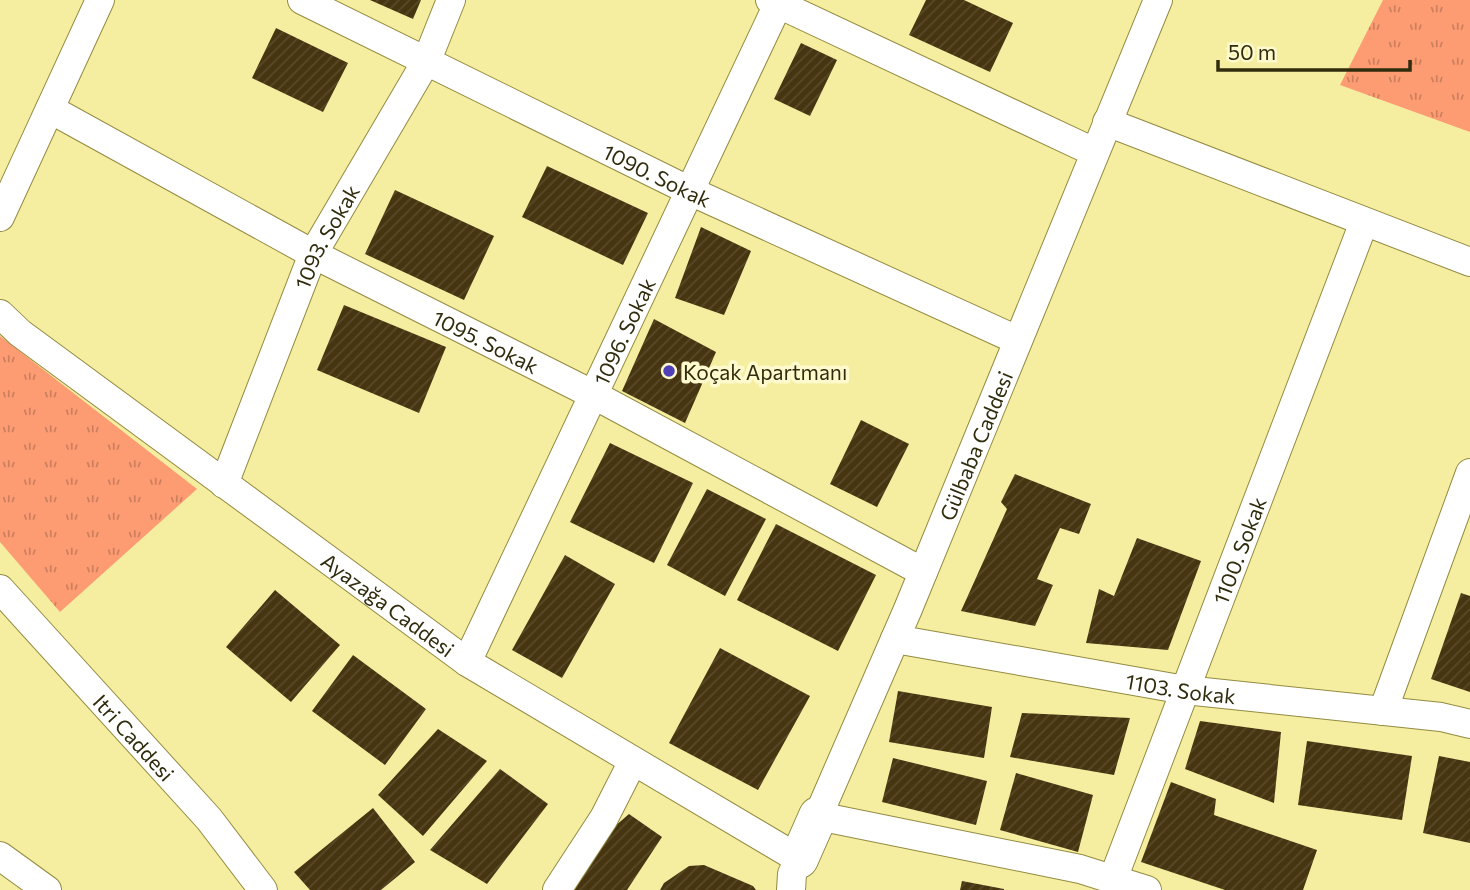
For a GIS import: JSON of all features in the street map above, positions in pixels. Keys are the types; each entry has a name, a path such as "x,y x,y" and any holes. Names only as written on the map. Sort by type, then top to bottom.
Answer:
{"street":[{"path":"0,217 100,0"},
{"name":"1090. Sokak","path":"302,0 690,191 1017,340"},
{"name":"1093. Sokak","path":"224,484 313,254 428,60 451,0"},
{"name":"Gülbaba Caddesi","path":"795,875 923,572 1158,0"},
{"path":"776,1 1094,152"},
{"name":"1096. Sokak","path":"467,662 690,191 776,1"},
{"name":"1095. Sokak","path":"50,110 313,254 594,395 923,572"},
{"path":"1107,122 1364,222 1468,258"},
{"name":"1100. Sokak","path":"1113,879 1364,222"},
{"name":"Ayazağa Caddesi","path":"0,314 20,333 467,662 633,761 795,875"},
{"path":"1383,712 1470,473"},
{"name":"Itri Caddesi","path":"0,589 209,819 263,890"},
{"name":"1103. Sokak","path":"894,639 1185,690 1441,717 1470,724"},
{"path":"556,890 604,818 633,761"},
{"path":"818,816 1080,869 1147,890"},
{"path":"0,856 47,890"}],"green space":[{"path":"1383,0 1470,0 1470,132 1340,85"},
{"path":"0,336 197,489 60,612 0,542"}],"building":[{"path":"370,0 421,0 413,19"},
{"path":"926,0 964,0 1013,23 990,72 909,35"},
{"path":"276,28 348,63 323,112 252,78"},
{"path":"801,43 837,60 810,116 774,99"},
{"path":"547,166 648,213 623,265 522,217"},
{"path":"395,190 494,236 464,300 365,254"},
{"path":"701,227 751,251 724,315 675,298"},
{"path":"344,305 446,347 419,413 317,370"},
{"name":"Koçak Apartmanı","path":"654,319 716,352 685,423 622,391"},
{"path":"861,420 909,444 877,507 830,484"},
{"path":"610,443 693,483 654,563 570,522"},
{"path":"1015,474 1091,504 1079,534 1060,528 1037,579 1053,585 1035,626 961,611 1007,509 1001,502"},
{"path":"707,489 766,519 725,596 667,565"},
{"path":"776,524 876,575 838,651 737,600"},
{"path":"1137,538 1201,561 1168,650 1086,643 1099,589 1114,596"},
{"path":"565,555 615,584 562,678 512,650"},
{"path":"275,590 340,645 291,702 226,647"},
{"path":"1461,593 1470,596 1470,692 1431,679"},
{"path":"720,648 810,696 758,790 669,743"},
{"path":"353,655 426,709 385,765 312,711"},
{"path":"898,691 992,707 984,758 889,742"},
{"path":"1022,713 1130,718 1114,775 1010,757"},
{"path":"1200,721 1281,732 1274,803 1185,769"},
{"path":"438,729 487,761 423,836 378,795"},
{"path":"1307,741 1412,756 1402,820 1298,805"},
{"path":"1439,756 1470,762 1470,843 1423,833"},
{"path":"893,758 987,781 976,825 882,802"},
{"path":"500,769 548,804 487,884 430,850"},
{"path":"1016,773 1093,795 1078,852 1000,830"},
{"path":"1171,782 1216,799 1214,815 1317,850 1303,890 1225,890 1141,862"},
{"path":"373,808 415,862 381,890 310,890 294,872"},
{"path":"629,814 662,837 627,890 569,890 599,840"},
{"path":"704,865 753,886 756,890 660,890 664,883 689,866"},
{"path":"962,881 1004,889 1004,890 960,890"}],"place":[{"name":"Koçak Apartmanı","path":"669,371"}]}
